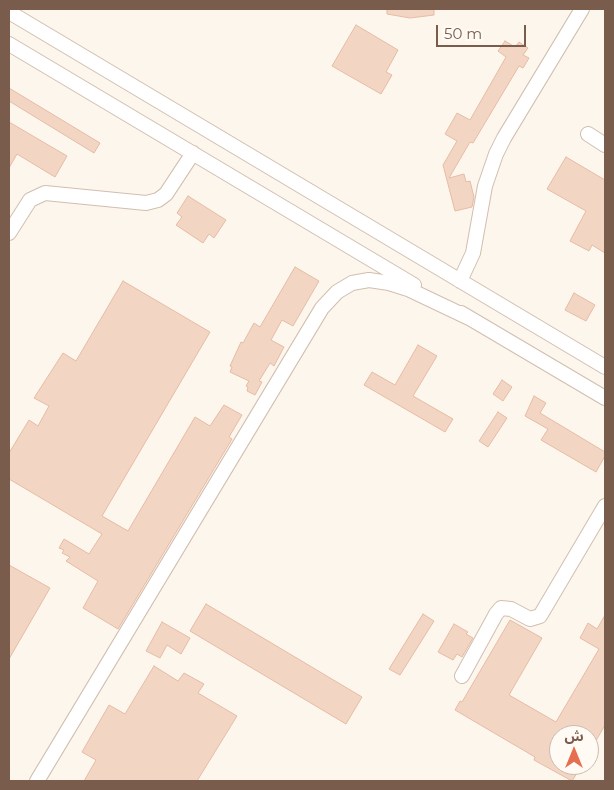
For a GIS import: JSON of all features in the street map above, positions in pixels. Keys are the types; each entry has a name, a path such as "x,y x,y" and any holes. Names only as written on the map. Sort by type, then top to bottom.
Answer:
{"street":[{"path":"460,281 473,253 485,186 496,154 582,9"},
{"path":"9,12 605,367"},
{"path":"9,44 605,398"},
{"path":"588,134 605,145"},
{"path":"9,233 30,200 45,193 146,202 158,200 166,194 193,154"},
{"path":"37,781 322,308 337,292 352,283 369,280 389,283 408,289 469,318"},
{"path":"462,676 498,610 508,607 530,618 540,616 605,506"}],"building":[{"path":"387,9 434,9 434,15 410,18 387,14"},
{"path":"356,25 398,50 386,72 392,75 381,94 332,66"},
{"path":"505,41 515,47 519,42 528,48 523,55 529,58 523,68 519,66 473,143 470,142 449,178 464,174 466,182 470,181 474,197 472,207 455,211 443,165 457,141 445,134 457,113 470,120 506,57 498,51"},
{"path":"9,88 100,143 94,153 9,101"},
{"path":"9,122 67,156 55,177 17,154 9,168"},
{"path":"566,157 605,180 605,253 592,245 589,251 570,241 586,211 547,189"},
{"path":"188,196 226,220 214,238 209,234 203,243 176,225 182,217 177,213"},
{"path":"295,267 319,281 293,326 282,320 271,340 284,347 274,366 270,363 259,381 262,382 255,395 247,391 248,387 246,386 249,381 230,372 232,367 230,366 241,342 243,343 254,323 260,327"},
{"path":"123,281 210,332 102,516 128,531 195,417 210,426 224,405 242,415 229,437 232,439 118,629 83,608 98,581 66,561 70,557 62,553 64,550 59,548 64,539 89,554 102,534 9,479 9,453 29,420 38,426 49,406 34,398 63,353 76,361"},
{"path":"574,293 595,305 586,321 565,310"},
{"path":"418,345 437,356 413,396 453,419 445,432 364,385 372,372 395,385"},
{"path":"502,380 512,387 503,401 493,394"},
{"path":"534,396 546,403 540,413 605,452 605,456 596,472 541,440 548,429 525,416"},
{"path":"498,412 507,418 488,447 479,441"},
{"path":"9,565 50,588 9,659"},
{"path":"206,604 362,697 346,724 190,631"},
{"path":"423,614 434,621 400,675 389,669"},
{"path":"605,615 605,725 599,736 599,725 549,725 549,768 534,760 535,757 455,710 460,701 462,702 510,620 542,638 509,695 556,722 599,649 580,638 588,623 597,629"},
{"path":"162,622 190,638 181,654 167,645 160,658 146,651"},
{"path":"454,624 468,632 466,634 473,638 462,657 457,654 453,660 438,652"},
{"path":"154,666 178,681 184,673 204,684 198,693 237,716 197,781 84,781 96,760 82,752 109,705 125,714"},
{"path":"561,775 576,775 572,781"}]}
